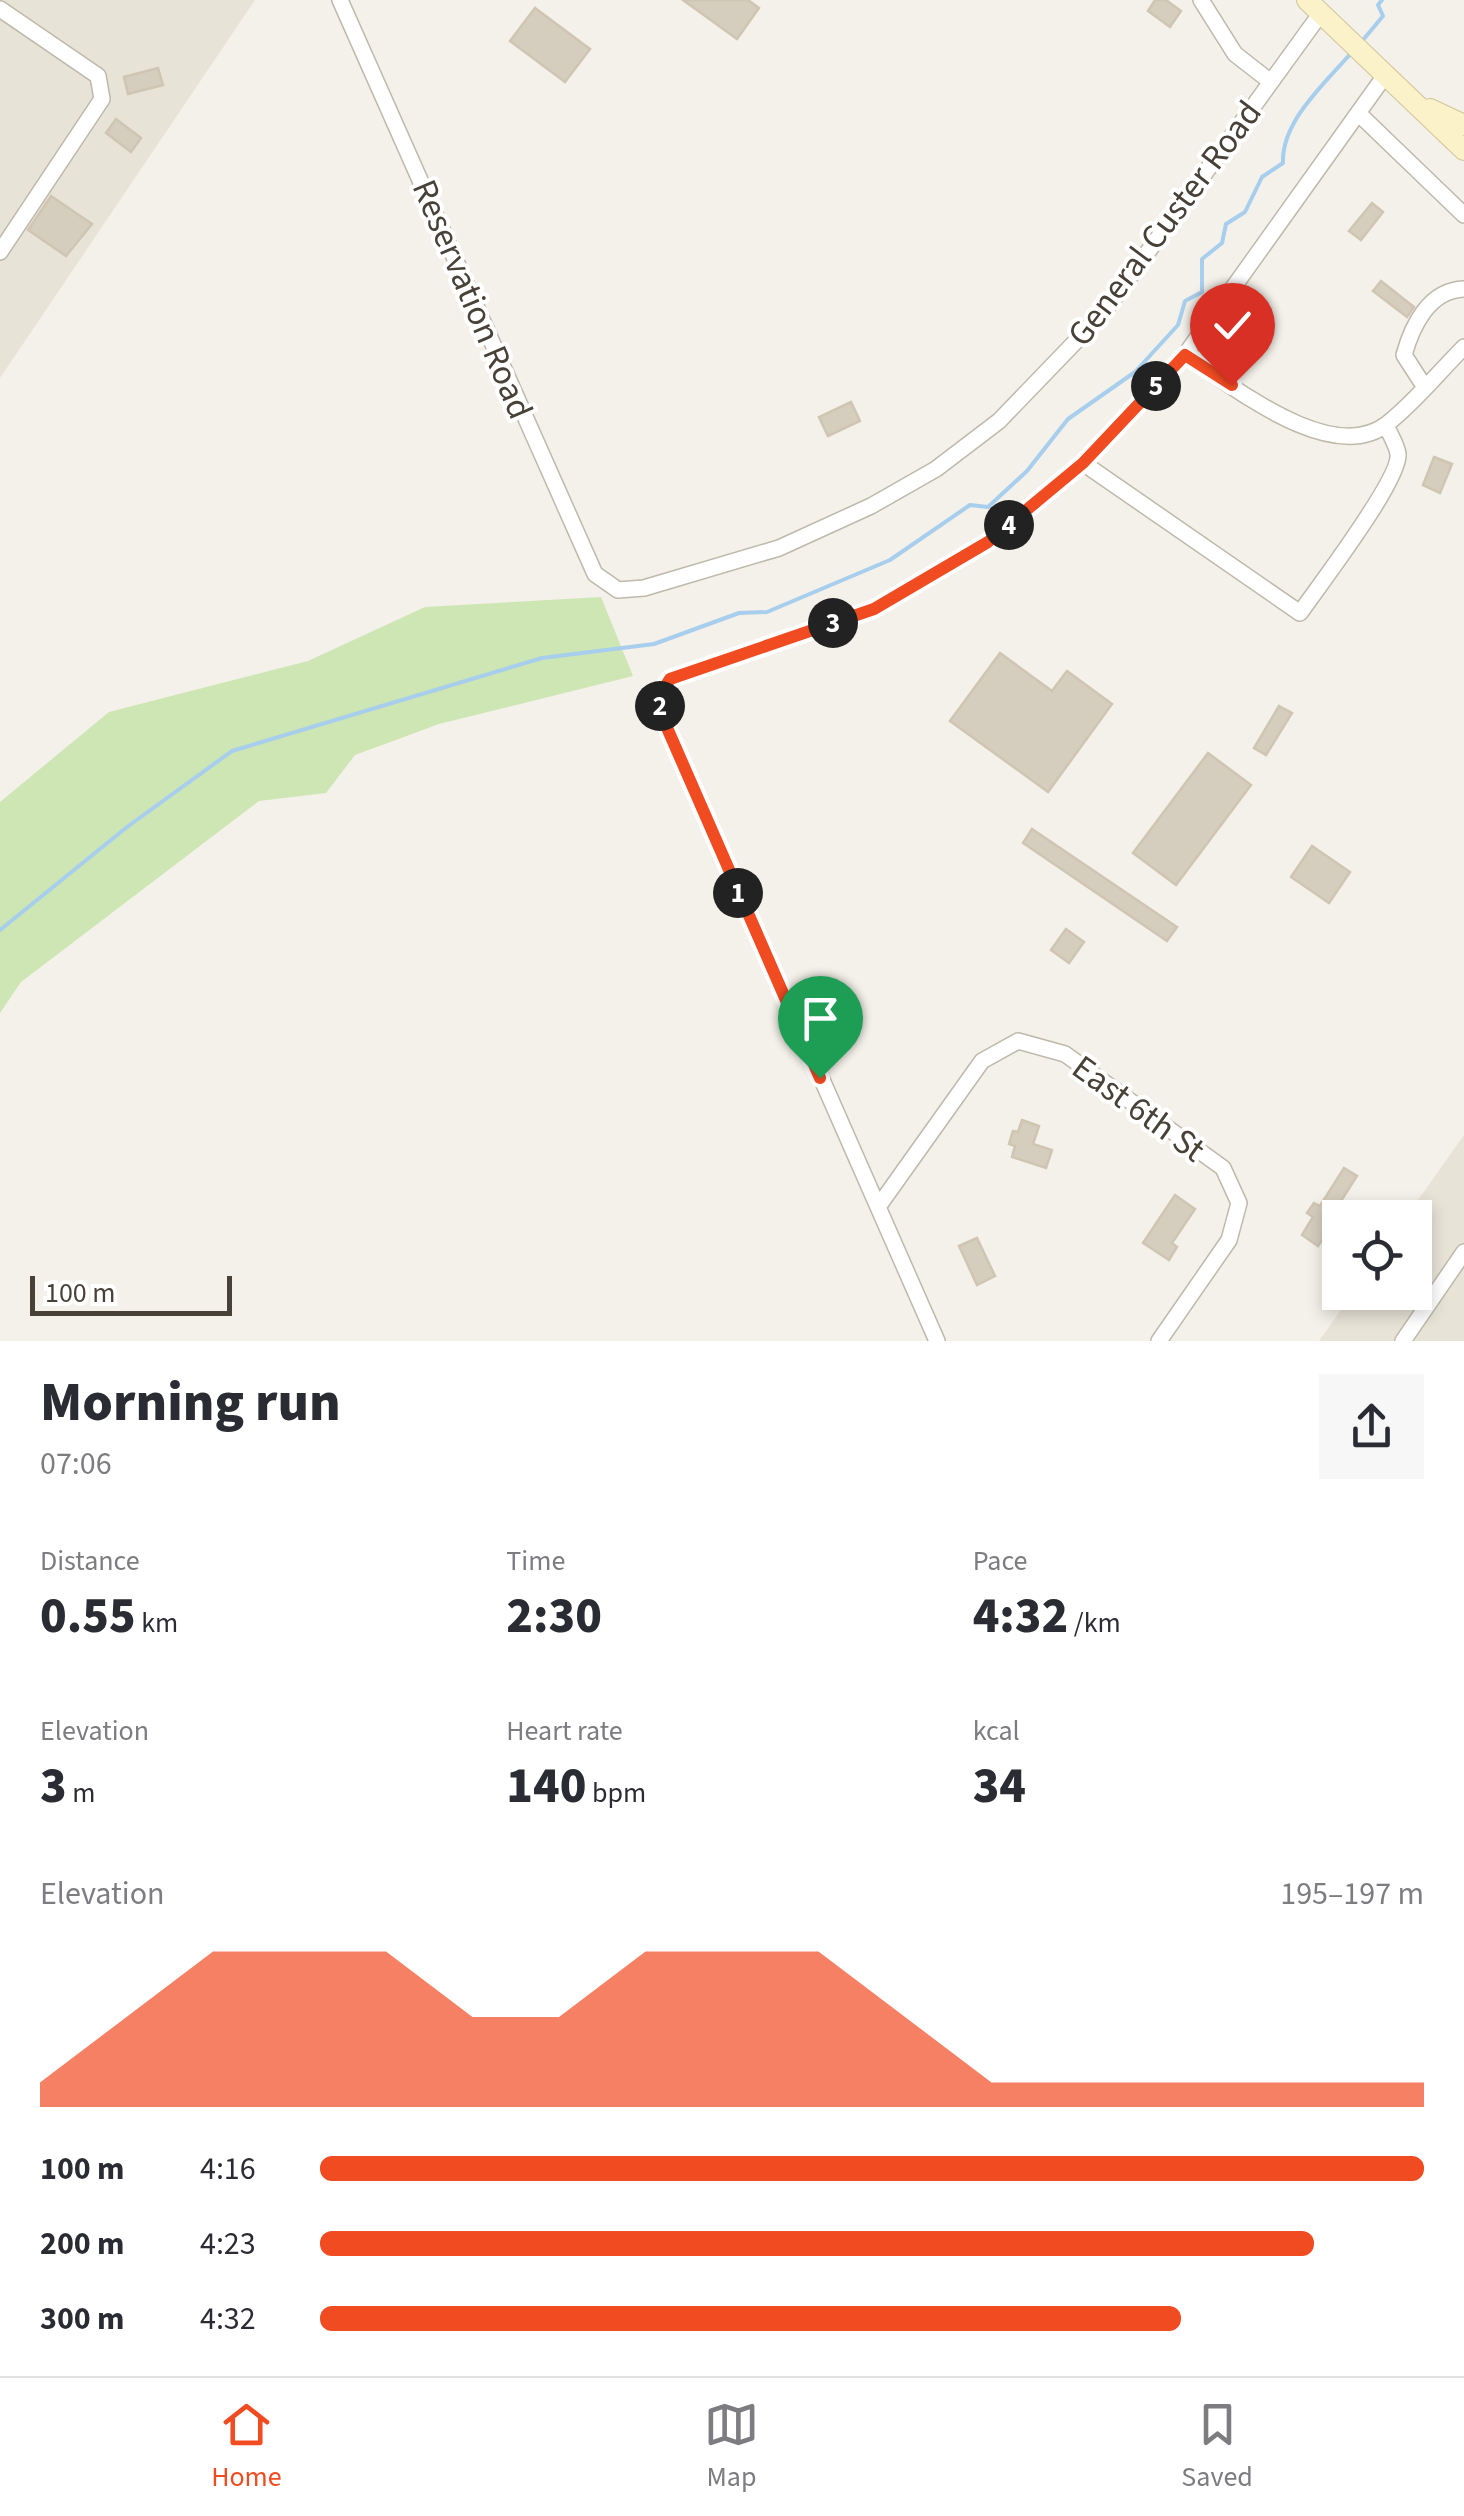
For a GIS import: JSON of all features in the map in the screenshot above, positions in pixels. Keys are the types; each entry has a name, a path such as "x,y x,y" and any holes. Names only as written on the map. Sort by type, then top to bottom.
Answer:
{"main road":[{"path":"1314,7 1464,150"},
{"path":"1415,102 1464,125"}],"street":[{"name":"Reservation Road","path":"340,0 596,574 618,590"},
{"path":"1201,0 1236,54 1272,82"},
{"name":"General Custer Road","path":"618,590 644,588 779,548 871,506 936,470 1000,421 1105,311 1272,82 1314,7"},
{"path":"0,9 98,76 102,99 0,252"},
{"path":"937,1341 668,732 661,714 660,695 670,679 874,609 988,542 1083,463 1185,355 1386,74"},
{"path":"1358,113 1464,215"},
{"path":"1424,386 1404,356 1410,330 1435,299 1449,290 1464,288"},
{"path":"1185,355 1284,419 1332,436 1366,435 1386,425 1464,346"},
{"path":"1083,463 1300,613 1396,467 1398,453 1386,425"},
{"name":"East 6th St","path":"878,1207 982,1061 1018,1041 1064,1054 1223,1168 1238,1203 1230,1240 1159,1341"},
{"path":"1403,1341 1464,1252"}],"shaded area":[{"path":"0,0 255,0 0,378"},
{"path":"1464,1135 1464,1341 1319,1341 1341,1310 1432,1310 1432,1200 1418,1200"}],"green space":[{"path":"601,597 633,676 439,724 355,755 326,793 259,801 21,982 0,1013 0,802 109,712 308,661 425,607"}],"building":[{"path":"683,0 748,0 759,8 737,39"},
{"path":"1155,0 1166,0 1181,11 1170,27 1148,11"},
{"path":"535,8 590,49 565,82 510,41"},
{"path":"158,68 163,85 128,94 124,77"},
{"path":"116,119 141,138 131,152 106,133"},
{"path":"51,196 92,224 66,256 28,230"},
{"path":"1372,203 1383,212 1361,240 1349,231"},
{"path":"1381,281 1414,307 1407,317 1373,291"},
{"path":"851,402 860,421 828,436 819,417"},
{"path":"1434,457 1452,464 1440,493 1423,485"},
{"path":"1000,653 1052,691 1067,671 1112,704 1048,792 950,721"},
{"path":"1279,706 1292,713 1266,755 1254,748"},
{"path":"1208,753 1251,785 1176,885 1133,853"},
{"path":"1032,829 1177,927 1167,941 1023,843"},
{"path":"1312,846 1350,872 1329,903 1291,877"},
{"path":"1066,929 1084,942 1069,963 1051,950"},
{"path":"1022,1120 1039,1126 1033,1144 1052,1150 1046,1168 1012,1157 1015,1146 1009,1144"},
{"path":"1344,1168 1357,1176 1342,1200 1324,1200"},
{"path":"1175,1195 1195,1209 1172,1243 1177,1247 1169,1260 1143,1243"},
{"path":"1314,1203 1320,1206 1322,1203 1322,1240 1318,1246 1302,1235 1313,1217 1307,1213"},
{"path":"977,1238 995,1276 977,1285 959,1246"}],"waterway":[{"path":"1363,40 1383,16 1378,5 1382,0"},
{"path":"0,930 127,827 232,751 542,658 654,644 739,613 767,612 890,560 970,505 988,507 1027,471 1068,419 1135,372 1178,325 1185,301 1202,292 1202,259 1222,243 1226,224 1245,212 1262,177 1283,163 1284,147 1297,117 1353,51"}],"route":[{"path":"820,1078 661,714 660,695 670,679 874,609 988,542 1083,463 1185,355 1232,385"}]}
